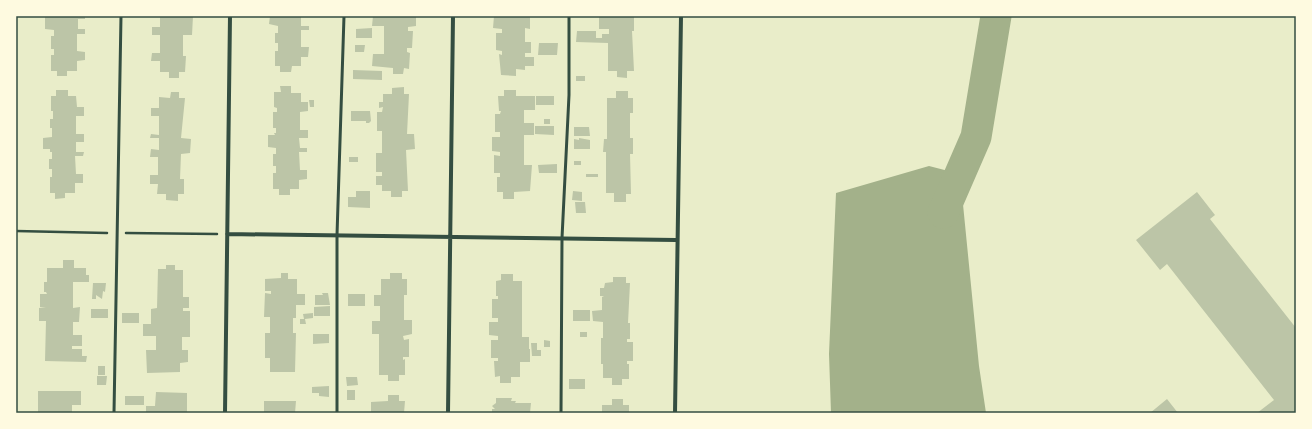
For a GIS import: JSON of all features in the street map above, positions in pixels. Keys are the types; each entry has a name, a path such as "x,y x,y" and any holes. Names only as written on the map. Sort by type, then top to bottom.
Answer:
{"street":[{"path":"225,413 230,16"},
{"path":"448,413 454,16"},
{"path":"675,413 676,240 681,16"},
{"path":"227,234 676,240"}],"lane":[{"path":"114,413 121,16"},
{"path":"337,413 337,235 344,16"},
{"path":"561,413 562,238 569,95 569,16"}],"shaded area":[{"path":"929,166 960,174 979,366 986,413 831,413 829,354 836,193"}],"building":[{"path":"45,16 85,16 85,19 78,19 78,29 85,29 85,34 77,34 77,51 85,52 85,60 77,61 77,71 67,71 67,76 57,76 57,71 51,71 51,55 54,55 54,49 51,49 51,36 54,36 54,30 45,29"},
{"path":"160,16 193,16 192,35 183,35 183,56 186,56 185,72 179,72 179,78 169,78 169,72 160,72 160,61 151,61 152,53 160,53 160,35 152,35 152,27 160,27"},
{"path":"270,16 301,16 301,26 309,26 309,30 301,30 301,47 309,47 308,57 301,57 301,66 292,66 291,72 280,72 280,66 275,66 275,51 278,51 278,43 275,43 275,33 278,33 278,26 269,24"},
{"path":"373,16 416,16 416,26 408,27 408,31 413,31 412,48 407,48 407,52 410,53 409,69 404,68 403,74 393,74 393,68 372,66 373,54 384,54 384,26 372,26"},
{"path":"494,16 530,16 530,29 525,28 525,42 531,42 531,53 525,53 525,57 534,57 534,66 525,66 525,70 516,69 516,76 501,75 499,54 502,55 502,51 496,50 496,33 502,33 502,29 493,28"},
{"path":"599,16 634,16 634,31 632,31 634,71 627,71 627,78 617,77 617,71 608,71 608,43 576,42 577,31 596,31 596,38 602,38 602,34 609,34 609,29 599,29"},
{"path":"372,28 372,38 356,38 356,29"},
{"path":"539,43 558,43 557,55 538,55"},
{"path":"355,45 365,45 364,52 355,52"},
{"path":"353,70 382,71 382,80 353,79"},
{"path":"576,76 585,76 585,81 576,81"},
{"path":"280,86 291,86 291,93 301,93 301,102 308,102 308,111 300,112 300,130 308,130 308,138 299,138 300,148 307,148 307,152 299,152 300,170 307,170 307,179 299,180 299,189 290,189 290,195 279,195 279,189 273,189 273,173 276,173 276,166 273,166 273,154 276,154 276,148 268,147 268,135 275,135 274,133 276,133 276,128 273,128 273,112 277,112 277,108 274,107 274,92 281,92"},
{"path":"404,87 404,94 409,94 407,134 414,134 415,149 406,150 408,191 402,191 402,197 391,197 391,191 382,191 382,185 376,185 376,176 382,176 382,172 376,172 376,153 382,153 382,131 377,131 377,112 382,112 383,107 379,108 379,102 383,102 383,94 392,94 392,88"},
{"path":"56,90 68,90 68,96 76,96 77,107 84,107 84,116 76,116 76,134 84,134 84,142 76,142 76,152 84,152 83,156 75,156 76,174 83,174 83,183 75,183 75,193 65,193 65,198 55,199 55,193 50,193 50,177 52,177 52,169 49,169 49,159 52,159 52,152 50,152 50,149 43,149 43,138 52,137 52,128 50,128 50,119 53,119 53,111 51,111 51,96 56,96"},
{"path":"504,90 516,90 516,96 535,96 535,110 524,110 524,123 534,123 534,135 524,135 524,165 532,165 530,191 514,192 514,199 503,199 503,192 497,192 497,177 500,177 500,173 494,173 494,155 500,156 500,152 492,151 492,137 500,137 500,132 495,132 495,114 500,114 501,111 499,111 498,96 504,96"},
{"path":"616,91 628,91 628,98 633,98 633,113 630,113 630,138 633,138 633,154 630,154 631,194 626,194 626,202 614,202 614,193 606,193 606,152 603,152 604,139 607,139 607,98 616,98"},
{"path":"171,92 179,92 179,98 185,98 181,138 191,139 190,153 181,154 180,179 184,179 184,194 178,194 178,201 166,200 166,194 157,194 158,184 150,184 150,175 158,175 158,157 150,157 151,149 159,150 159,138 150,138 151,134 159,135 159,116 151,116 151,108 159,108 159,97 170,98"},
{"path":"536,96 554,96 554,105 536,105"},
{"path":"309,100 314,100 314,107 310,107"},
{"path":"351,111 370,111 371,121 366,123 366,121 351,121"},
{"path":"544,119 550,119 550,124 544,124"},
{"path":"535,126 554,126 554,135 535,134"},
{"path":"574,127 589,127 590,136 574,136"},
{"path":"579,138 590,140 590,149 574,149 574,139 579,140"},
{"path":"349,157 358,157 358,162 349,162"},
{"path":"574,161 581,161 581,165 574,165"},
{"path":"557,164 557,173 539,173 538,165"},
{"path":"586,174 598,174 598,177 586,177"},
{"path":"356,191 370,191 370,208 348,207 348,197 356,197"},
{"path":"573,191 582,192 582,201 572,200"},
{"path":"1197,192 1215,215 1210,219 1296,328 1296,413 1257,413 1274,400 1167,264 1160,270 1136,240"},
{"path":"575,202 585,202 586,213 576,213"},
{"path":"63,260 74,260 74,268 86,268 86,275 89,275 89,282 73,282 73,308 80,307 79,322 73,322 73,335 82,335 82,346 72,346 72,349 82,349 82,356 87,356 86,362 45,361 46,321 39,321 39,308 46,307 40,307 40,294 47,294 44,292 44,282 47,282 47,268 63,268"},
{"path":"166,265 175,265 175,270 183,270 183,297 189,297 189,308 183,308 183,311 190,311 190,337 182,337 182,350 188,350 188,362 180,363 180,372 147,373 146,350 156,350 156,336 143,336 143,324 151,324 151,309 157,308 158,269 166,269"},
{"path":"281,273 288,273 288,279 297,279 297,294 305,294 305,305 296,305 296,318 293,318 293,333 296,333 295,372 270,372 270,358 265,358 265,333 270,333 270,317 264,317 265,293 271,294 271,291 265,291 265,279 281,278"},
{"path":"390,273 402,273 402,279 407,279 407,295 404,295 404,320 412,320 412,334 403,336 404,340 409,339 409,357 403,357 403,360 405,359 405,375 399,375 399,381 388,381 388,375 379,375 379,334 372,334 372,321 380,321 380,306 374,306 374,295 381,295 381,279 390,279"},
{"path":"501,274 513,274 513,281 522,281 522,337 529,337 530,362 520,362 520,377 511,377 511,383 500,383 500,376 495,377 494,361 498,361 498,358 491,358 491,340 498,340 498,336 489,335 489,322 498,322 498,318 492,318 492,299 498,299 498,296 496,296 496,281 501,280"},
{"path":"613,277 626,277 626,283 630,283 628,323 630,323 630,339 627,339 627,342 633,342 633,361 627,361 627,364 629,364 629,379 622,379 622,385 612,385 612,378 603,378 603,364 601,364 601,338 603,338 603,322 593,321 592,311 602,310 602,297 604,296 600,296 600,288 604,288 605,283 613,282"},
{"path":"93,283 106,283 105,292 103,291 102,299 96,295 96,299 92,299"},
{"path":"322,293 328,293 330,305 315,305 315,295 323,295"},
{"path":"348,294 365,294 365,306 348,306"},
{"path":"330,306 330,316 314,316 314,307"},
{"path":"91,309 108,309 108,318 91,318"},
{"path":"573,310 590,310 590,321 573,321"},
{"path":"122,313 139,313 139,323 122,323"},
{"path":"313,313 313,318 305,319 306,324 300,324 300,319 304,319 303,314"},
{"path":"580,332 587,332 587,337 580,337"},
{"path":"313,334 329,334 329,343 313,344"},
{"path":"544,340 550,341 550,347 544,347"},
{"path":"531,343 537,343 537,350 541,350 541,356 532,356"},
{"path":"98,366 105,366 105,375 98,375"},
{"path":"97,376 107,376 106,385 97,385"},
{"path":"346,377 357,377 358,385 347,386"},
{"path":"569,379 585,379 585,389 569,389"},
{"path":"329,386 329,397 319,396 319,393 312,393 312,387"},
{"path":"347,390 355,390 355,400 347,400"},
{"path":"38,391 81,391 81,405 72,405 72,413 38,413"},
{"path":"156,392 187,393 187,413 146,413 146,406 155,406"},
{"path":"388,395 399,395 399,401 405,401 404,413 371,413 371,402 388,401"},
{"path":"125,396 144,396 144,405 125,405"},
{"path":"496,398 512,398 511,401 516,401 515,403 531,403 530,413 492,412 492,409 495,409 492,406 496,403"},
{"path":"612,399 623,399 623,405 629,405 629,413 602,413 602,405 612,405"},
{"path":"1167,399 1178,413 1150,413"},
{"path":"264,401 296,401 295,413 264,413"}],"waterway":[{"path":"943,213 976,137 996,16"}]}
